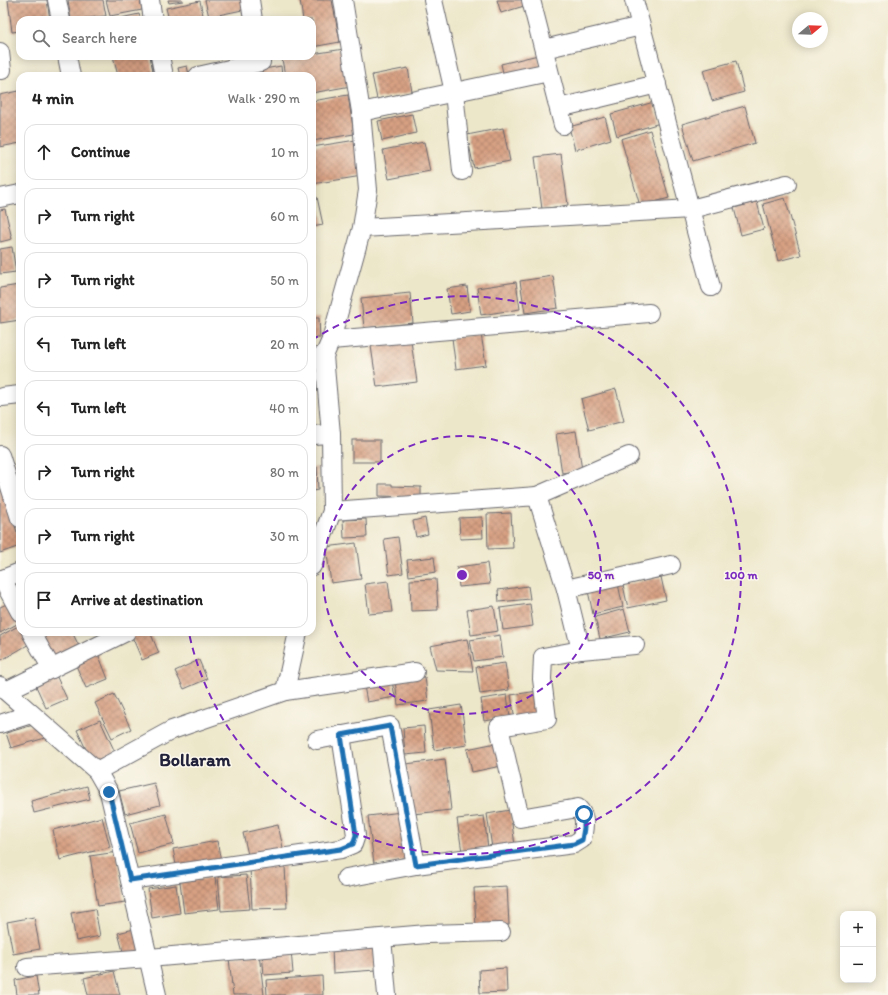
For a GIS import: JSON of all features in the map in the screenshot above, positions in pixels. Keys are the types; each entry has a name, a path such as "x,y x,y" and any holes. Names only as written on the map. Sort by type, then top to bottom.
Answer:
{"street":[{"path":"57,0 60,16"},
{"path":"150,0 152,16"},
{"path":"250,0 253,16"},
{"path":"316,553 332,511 331,434 318,357 331,340 362,228 368,190 361,112 343,0"},
{"path":"433,0 454,92 462,171"},
{"path":"531,0 561,116 657,84"},
{"path":"634,0 711,287"},
{"path":"544,49 641,26"},
{"path":"0,52 2,70 0,70"},
{"path":"68,60 70,72"},
{"path":"161,60 163,72"},
{"path":"216,72 261,62 261,60"},
{"path":"361,112 550,72"},
{"path":"362,228 691,209 787,184"},
{"path":"0,198 16,195"},
{"path":"331,340 650,313"},
{"path":"1,396 16,395"},
{"path":"316,436 331,434"},
{"path":"0,455 16,505"},
{"path":"332,511 537,496 629,456"},
{"path":"537,496 566,589 581,650"},
{"path":"566,589 671,565"},
{"path":"16,573 1,579 16,605"},
{"path":"33,636 52,669"},
{"path":"118,636 52,669 3,689 97,772 109,792 157,995"},
{"path":"285,691 297,636"},
{"path":"346,878 416,865 574,844 582,840 584,814 578,808 520,818 499,727 547,719 542,678 543,657 581,650 635,645"},
{"path":"97,772 172,730 285,691 415,672"},
{"path":"0,724 31,714"},
{"path":"317,740 390,726 416,865"},
{"path":"130,880 341,849 353,844 356,835 341,735"},
{"path":"27,968 427,934 501,932"},
{"path":"382,938 387,995"}],"building":[{"path":"8,0 47,0 49,16 16,16 16,32 12,32"},
{"path":"68,0 103,0 106,16 70,16"},
{"path":"106,0 140,0 142,10 110,16"},
{"path":"168,0 183,0 183,1 169,3"},
{"path":"205,0 246,0 247,9 209,16"},
{"path":"300,0 332,0 340,42 316,46 316,16 302,16"},
{"path":"497,0 522,0 524,6 501,13"},
{"path":"200,1 203,16 168,16 166,8"},
{"path":"344,49 351,86 316,92 316,72 284,72 282,60 316,60 316,53"},
{"path":"538,55 541,68 504,77 501,64"},
{"path":"114,60 151,60 153,72 117,72"},
{"path":"736,61 744,92 712,101 703,70"},
{"path":"187,66 188,72 179,72 178,68"},
{"path":"281,66 282,72 259,72 259,70"},
{"path":"408,68 412,92 377,99 372,75"},
{"path":"16,92 16,144 0,147 0,95"},
{"path":"348,95 354,134 316,140 316,100"},
{"path":"654,102 660,123 617,136 611,114"},
{"path":"745,106 755,143 693,161 682,124"},
{"path":"412,114 416,133 382,141 378,121"},
{"path":"605,117 611,139 575,150 569,127"},
{"path":"503,128 510,161 474,168 467,135"},
{"path":"650,130 669,198 640,206 621,139"},
{"path":"356,140 362,176 316,183 316,146"},
{"path":"424,142 430,171 389,179 383,150"},
{"path":"561,154 568,205 542,209 535,157"},
{"path":"316,197 323,225 316,226"},
{"path":"785,198 801,255 778,261 763,204"},
{"path":"757,202 764,229 741,235 734,208"},
{"path":"5,209 12,239 0,242 0,210"},
{"path":"12,247 16,272 0,274 0,249"},
{"path":"553,276 558,308 525,313 520,281"},
{"path":"516,282 520,309 481,315 477,288"},
{"path":"16,285 16,321 0,323 0,288"},
{"path":"467,286 470,311 451,314 447,289"},
{"path":"410,293 413,323 364,328 361,298"},
{"path":"316,318 319,318 320,338 316,338"},
{"path":"481,334 486,365 456,369 452,338"},
{"path":"411,341 417,382 377,387 371,346"},
{"path":"616,389 624,421 589,430 581,399"},
{"path":"576,431 582,470 562,473 556,434"},
{"path":"352,440 380,440 380,462 352,462"},
{"path":"316,467 318,490 316,490"},
{"path":"0,481 16,529 16,547 0,553"},
{"path":"379,484 421,487 421,497 379,496"},
{"path":"511,513 513,548 488,549 487,514"},
{"path":"482,517 483,538 460,539 459,518"},
{"path":"425,518 428,534 416,537 413,521"},
{"path":"366,519 367,537 344,538 343,520"},
{"path":"398,537 403,573 389,575 384,539"},
{"path":"356,543 361,579 331,583 326,547"},
{"path":"434,557 436,572 409,576 407,560"},
{"path":"487,563 490,584 459,587 457,567"},
{"path":"661,577 666,600 628,608 623,585"},
{"path":"436,579 438,610 411,611 410,580"},
{"path":"388,581 392,612 369,614 365,584"},
{"path":"618,584 623,607 593,614 588,591"},
{"path":"528,586 530,599 499,602 498,590"},
{"path":"9,603 16,617 16,625 0,633 0,607"},
{"path":"530,604 533,626 503,630 500,608"},
{"path":"494,606 498,631 471,635 467,610"},
{"path":"624,609 630,632 600,639 595,617"},
{"path":"16,627 16,636 27,636 31,643 0,661 0,636"},
{"path":"500,635 503,657 474,661 470,640"},
{"path":"38,636 74,636 80,648 52,662"},
{"path":"132,636 152,636 159,653 142,660"},
{"path":"467,639 473,671 436,670 430,646"},
{"path":"97,651 108,679 86,688 74,661"},
{"path":"199,660 207,679 184,689 175,671"},
{"path":"505,663 509,690 480,694 476,667"},
{"path":"56,675 67,699 46,708 35,684"},
{"path":"425,677 428,701 398,705 395,680"},
{"path":"392,681 395,697 367,702 364,686"},
{"path":"538,691 542,716 515,720 511,695"},
{"path":"114,694 131,729 112,738 95,703"},
{"path":"507,695 510,717 484,721 481,699"},
{"path":"461,705 467,745 434,750 429,710"},
{"path":"100,720 115,752 92,762 77,730"},
{"path":"40,723 45,738 11,748 6,733"},
{"path":"424,726 426,753 405,755 403,728"},
{"path":"496,743 501,766 472,772 467,749"},
{"path":"445,759 451,810 413,814 406,764"},
{"path":"154,783 160,805 125,814 119,791"},
{"path":"87,786 90,799 34,813 31,801"},
{"path":"510,810 515,845 492,848 487,814"},
{"path":"402,812 407,860 374,864 368,816"},
{"path":"166,814 174,844 138,853 130,823"},
{"path":"484,816 488,848 462,852 457,819"},
{"path":"102,817 110,847 60,860 53,830"},
{"path":"278,825 284,852 249,859 243,833"},
{"path":"217,841 221,861 177,870 173,849"},
{"path":"117,852 125,902 98,906 90,856"},
{"path":"285,866 287,908 252,909 250,867"},
{"path":"246,875 250,909 221,911 218,877"},
{"path":"215,877 219,909 184,913 180,882"},
{"path":"176,885 180,913 152,918 148,889"},
{"path":"507,886 509,925 476,927 474,888"},
{"path":"95,909 100,936 76,941 71,913"},
{"path":"34,917 40,949 13,954 7,922"},
{"path":"138,928 144,950 124,955 118,933"},
{"path":"374,945 376,970 333,973 332,948"},
{"path":"291,950 293,973 264,975 262,953"},
{"path":"259,954 264,995 233,995 229,958"},
{"path":"506,968 507,992 480,993 479,970"},
{"path":"114,971 120,995 88,995 84,978"},
{"path":"36,976 39,995 17,995 15,980"},
{"path":"322,976 323,995 267,995 266,980"}],"district":[{"name":"Bollaram","path":"195,760"}],"route":[{"path":"109,792 130,880 341,849 353,844 356,835 341,735 390,726 416,865 574,844 582,840 584,814"}]}
